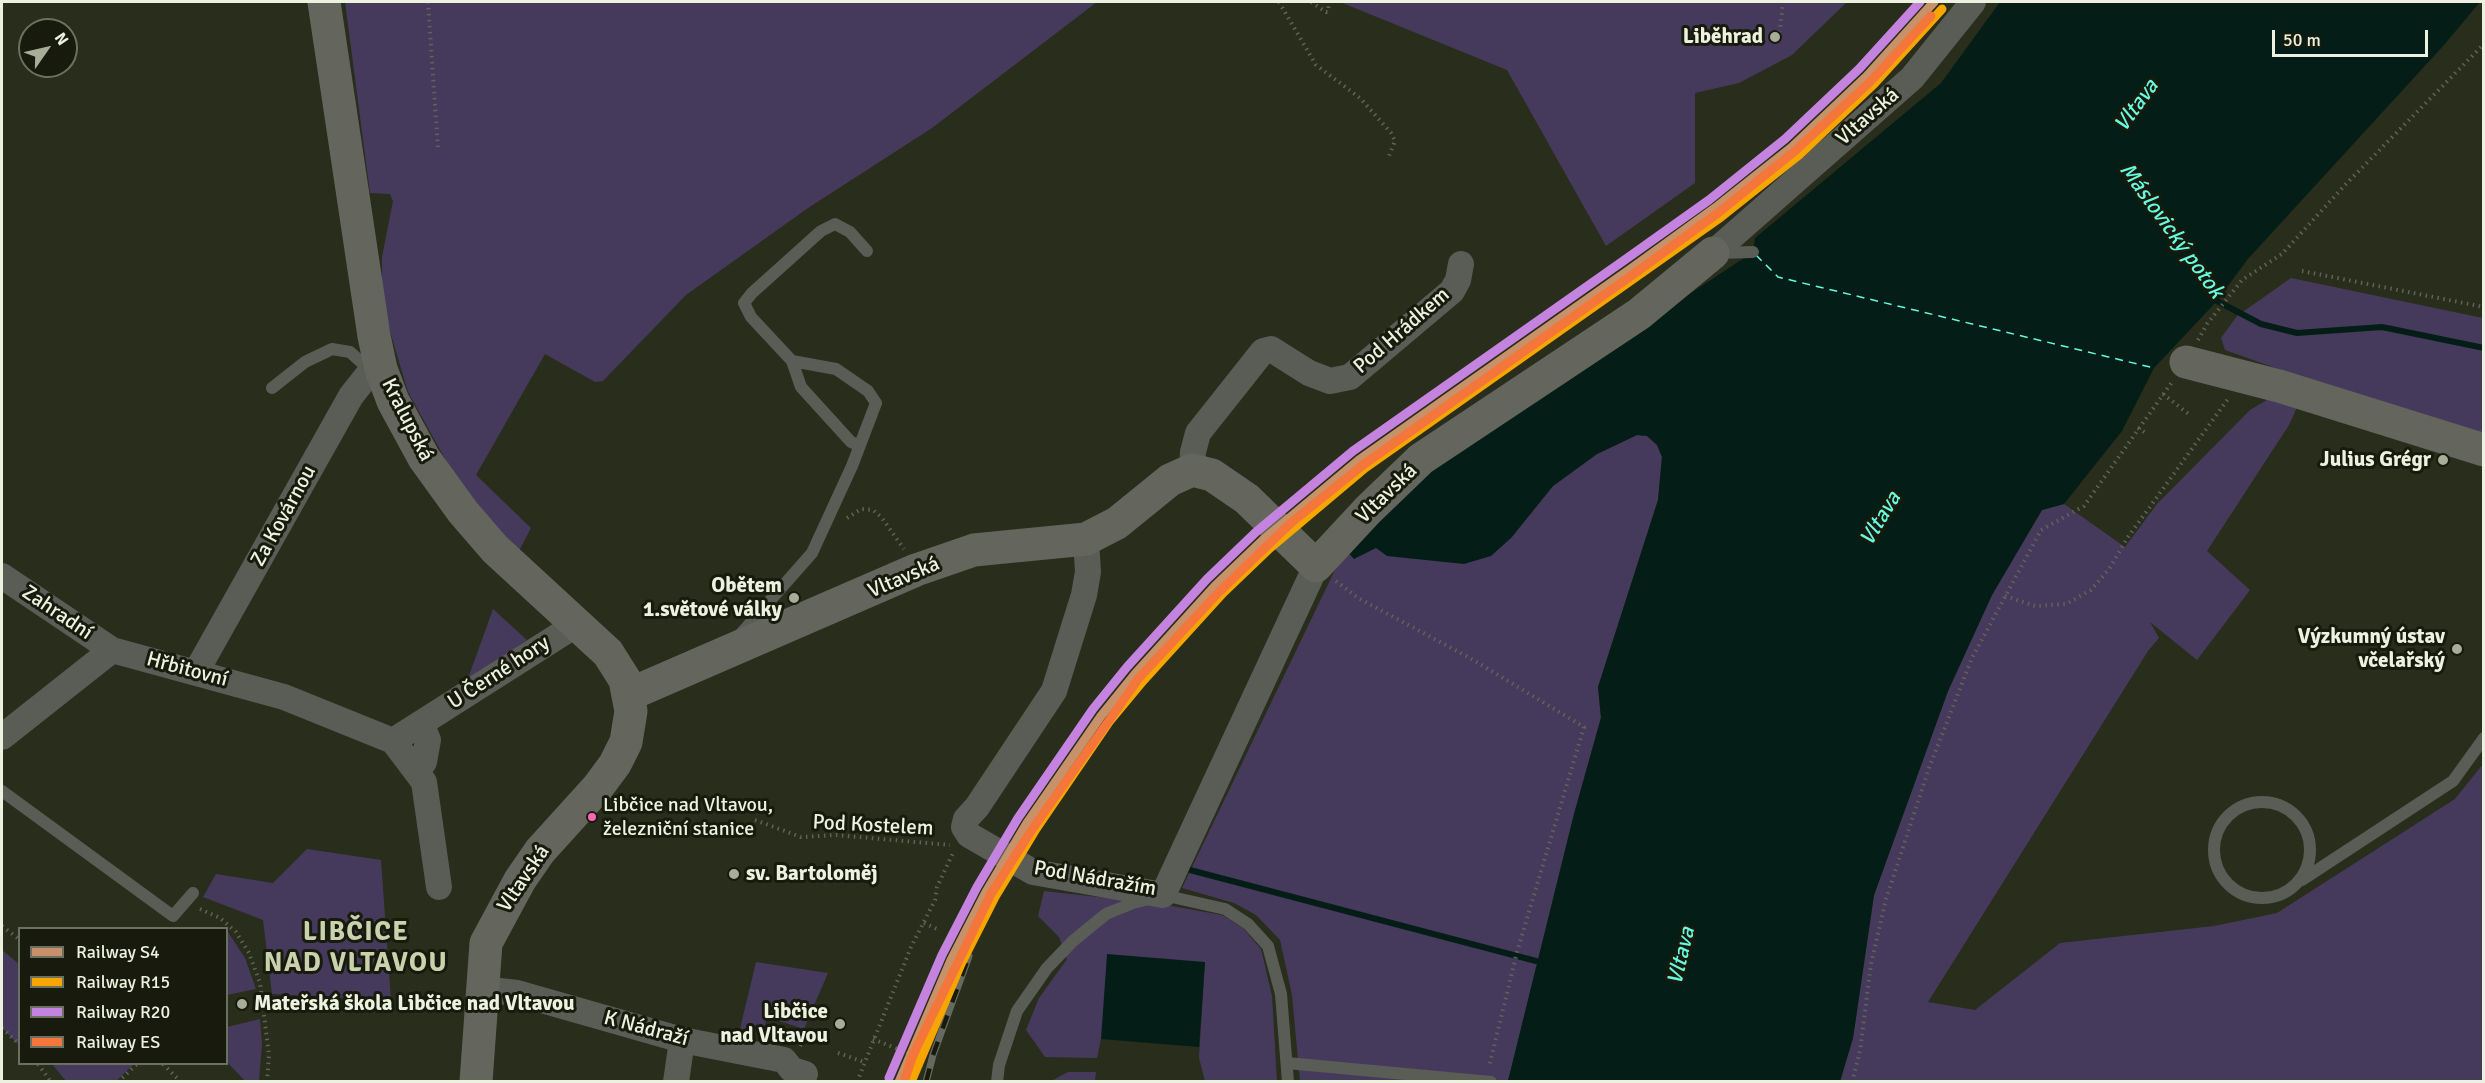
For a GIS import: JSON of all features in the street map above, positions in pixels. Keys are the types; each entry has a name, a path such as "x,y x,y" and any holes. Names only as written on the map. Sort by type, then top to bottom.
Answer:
{"street":[{"name":"Kralupská","path":"324,2 365,376 405,427 456,504 495,549 608,652 625,680 628,695"},
{"name":"Vltavská","path":"1316,566 1368,510 1422,459 1639,314 1713,253 1912,78 1973,2"},
{"name":"Pod Hrádkem","path":"1192,470 1193,452 1198,433 1263,351 1271,349 1309,373 1330,381 1350,377 1452,291 1458,280 1461,264"},
{"path":"2186,362 2245,376 2484,450"},
{"name":"Za Kovárnou","path":"195,672 351,396 365,376"},
{"name":"Vltavská","path":"482,989 486,943 501,912 526,870 615,764 629,732 631,711 628,695 726,651 863,595 916,570 974,550 1086,538 1117,524 1170,480 1192,470"},
{"path":"1192,470 1212,475 1247,499 1316,566"},
{"name":"Pod Nádražím","path":"1086,538 1088,572 1084,595 1054,691 984,798 966,819 964,827 969,835 1033,872 1163,895 1316,566"},
{"name":"Zahradní","path":"2,576 112,650"},
{"name":"U Černé hory","path":"393,741 577,624"},
{"path":"2,737 112,650"},
{"name":"Hřbitovní","path":"112,650 284,697 393,741"},
{"path":"416,771 423,762 428,740 421,723"},
{"path":"393,741 424,782 439,887"},
{"path":"476,1082 482,989"},
{"name":"K Nádraží","path":"482,989 517,993 681,1040 784,1060 792,1070 806,1074"},
{"path":"676,1082 681,1040"}],"lane":[{"path":"858,445 851,442 801,387 792,361 751,317 744,303 812,239 835,224 849,232 867,251"},
{"path":"1713,253 1753,252"},
{"path":"272,388 305,362 332,349 350,352 365,376"},
{"name":"Vltavská","path":"726,651 812,553 852,465 876,403 868,391 836,369 792,361"},
{"path":"2298,883 2306,872 2310,844 2298,818 2287,809 2260,802 2247,804 2234,810 2222,822 2215,837 2215,861 2225,882 2238,893 2253,898 2270,898 2285,893 2453,781 2484,738"},
{"path":"2,790 40,821 53,826 173,916 193,893"},
{"path":"998,1082 1006,1039 1017,1011 1030,989 1073,940 1106,914 1133,903 1163,895 1224,909 1248,924 1268,946 1281,994 1288,1082"},
{"path":"1287,1063 1491,1082"}],"path":[{"path":"428,2 438,149"},
{"path":"1279,2 1316,65 1360,98 1390,133 1395,141 1389,156"},
{"path":"1311,2 1326,12 1328,12 1329,2"},
{"path":"1775,37 1780,30 1783,2"},
{"path":"2207,324 2242,280 2282,254 2345,185 2484,44"},
{"path":"2302,271 2484,307"},
{"path":"2005,596 2035,606 2066,604 2091,590 2109,569 2128,537 2245,376"},
{"path":"2163,394 2190,414"},
{"path":"1852,1082 1860,1051 1871,964 1886,899 1929,768 1963,680 2041,530 2084,506 2116,464 2157,402"},
{"path":"2138,428 2147,434"},
{"path":"820,535 861,509 873,510 889,527 916,570"},
{"path":"1316,566 1358,598 1470,658 1584,727 1515,959 1485,1081"},
{"name":"Pod Kostelem","path":"756,820 801,837 836,835 957,846 937,887 935,900 924,923"},
{"path":"202,907 236,932 249,953 260,983 269,1055 267,1082"},
{"path":"857,1082 873,1039 924,923 937,929"},
{"path":"2,926 18,938"},
{"path":"2,1028 18,1043"},
{"path":"873,1039 915,1056"},
{"path":"838,1053 864,1062"},
{"path":"39,1065 51,1082"},
{"path":"118,1082 136,1065"},
{"path":"164,1065 181,1082"}],"shaded area":[{"path":"345,2 1097,2 932,128 808,208 686,295 603,381 595,382 545,354 476,475 531,528 519,551 463,491 408,392 382,304 382,257 393,201 390,194 370,193"},
{"path":"1340,2 1847,2 1792,55 1739,83 1695,93 1695,183 1606,246 1507,70"},
{"path":"2291,278 2483,318 2483,434 2315,382 2225,350 2221,338 2237,316"},
{"path":"2272,397 2299,403 2289,425 2207,551 2250,590 2197,660 2150,622 2159,638 2148,651 1928,1002 1975,1010 2060,943 2214,926 2277,913 2455,799 2483,764 2483,1081 1840,1082 1853,1038 1874,895 1948,691 1992,595 2042,510 2064,504 2125,547 2157,504 2250,410"},
{"path":"1637,435 1647,436 1657,445 1662,457 1658,500 1598,687 1601,717 1574,814 1508,1081 1300,1081 1292,995 1280,940 1256,915 1234,903 1182,888 1345,549 1364,552 1376,548 1511,538 1553,486 1597,454"},
{"path":"493,609 527,640 468,682 467,681"},
{"path":"307,849 381,860 391,1000 272,994 263,920 203,897 216,874 273,883"},
{"path":"1044,891 1161,904 1222,915 1243,928 1261,949 1272,996 1277,1081 1205,1081 1199,1058 1205,962 1101,1039 1097,1058 1045,1057 1026,1030 1039,998 1067,959 1059,937 1038,916"},
{"path":"228,932 245,958 256,989 228,995"},
{"path":"2,950 18,963 18,1044 2,1028"},
{"path":"756,962 828,973 804,1029 767,1017 764,1029 754,1026 749,1040 738,1037"},
{"path":"260,1019 262,1045 259,1081 245,1081 228,1063 228,1027"},
{"path":"53,1065 133,1065 115,1082 66,1081"},
{"path":"1068,1072 1096,1072 1095,1081 1051,1081"}],"water":[{"name":"Vltava","path":"2000,2 2480,2 2444,45 2247,260 2217,301 2154,368 2122,431 2064,504 2042,510 1992,595 1948,691 1874,895 1853,1038 1840,1081 1508,1081 1574,814 1601,718 1598,687 1658,500 1662,457 1657,445 1647,436 1637,435 1597,454 1553,486 1511,538 1491,556 1464,564 1387,556 1376,548 1354,559 1345,549 1441,458 1753,252 1755,238 1941,83"},
{"path":"1107,954 1205,962 1199,1047 1101,1039"}],"waterway":[{"name":"Máslovický potok","path":"2212,294 2217,301 2261,324 2297,333 2382,327 2484,348"},
{"path":"1190,870 1536,961"}],"ferry route":[{"path":"1756,255 1778,277 2154,368"}],"railway":[{"path":"926,1082 933,1055 969,956"}],"rail line":[{"name":"R20","path":"889,1078 942,955 977,887 1018,818 1093,709 1127,667 1207,579 1256,532 1353,451 1709,200 1785,139 1859,69 1920,2"},
{"name":"S4","path":"899,1082 951,960 986,892 1027,823 1101,716 1135,674 1215,586 1263,540 1359,460 1632,268 1715,208 1792,147 1867,76 1934,2"},
{"name":"R15","path":"911,1082 961,964 995,897 1036,829 1109,722 1223,593 1270,548 1365,468 1721,217 1799,155 1874,84 1942,9"},
{"name":"ES","path":"904,1082 913,1055 991,894 1031,831 1139,678 1219,592 1292,522 1363,465 1718,213 1795,151 1870,82 1931,16"}],"place":[{"name":"Liběhrad","path":"1775,37"},
{"name":"Julius Grégr","path":"2443,460"},
{"name":"Obětem 1.světové války","path":"794,598"},
{"name":"Výzkumný ústav včelařský","path":"2457,649"},
{"name":"Libčice nad Vltavou, železniční stanice","path":"592,817"},
{"name":"sv. Bartoloměj","path":"734,874"},
{"name":"Mateřská škola Libčice nad Vltavou","path":"242,1004"},
{"name":"Libčice nad Vltavou","path":"840,1024"}],"district":[{"name":"LIBČICE NAD VLTAVOU","path":"356,948"}]}
